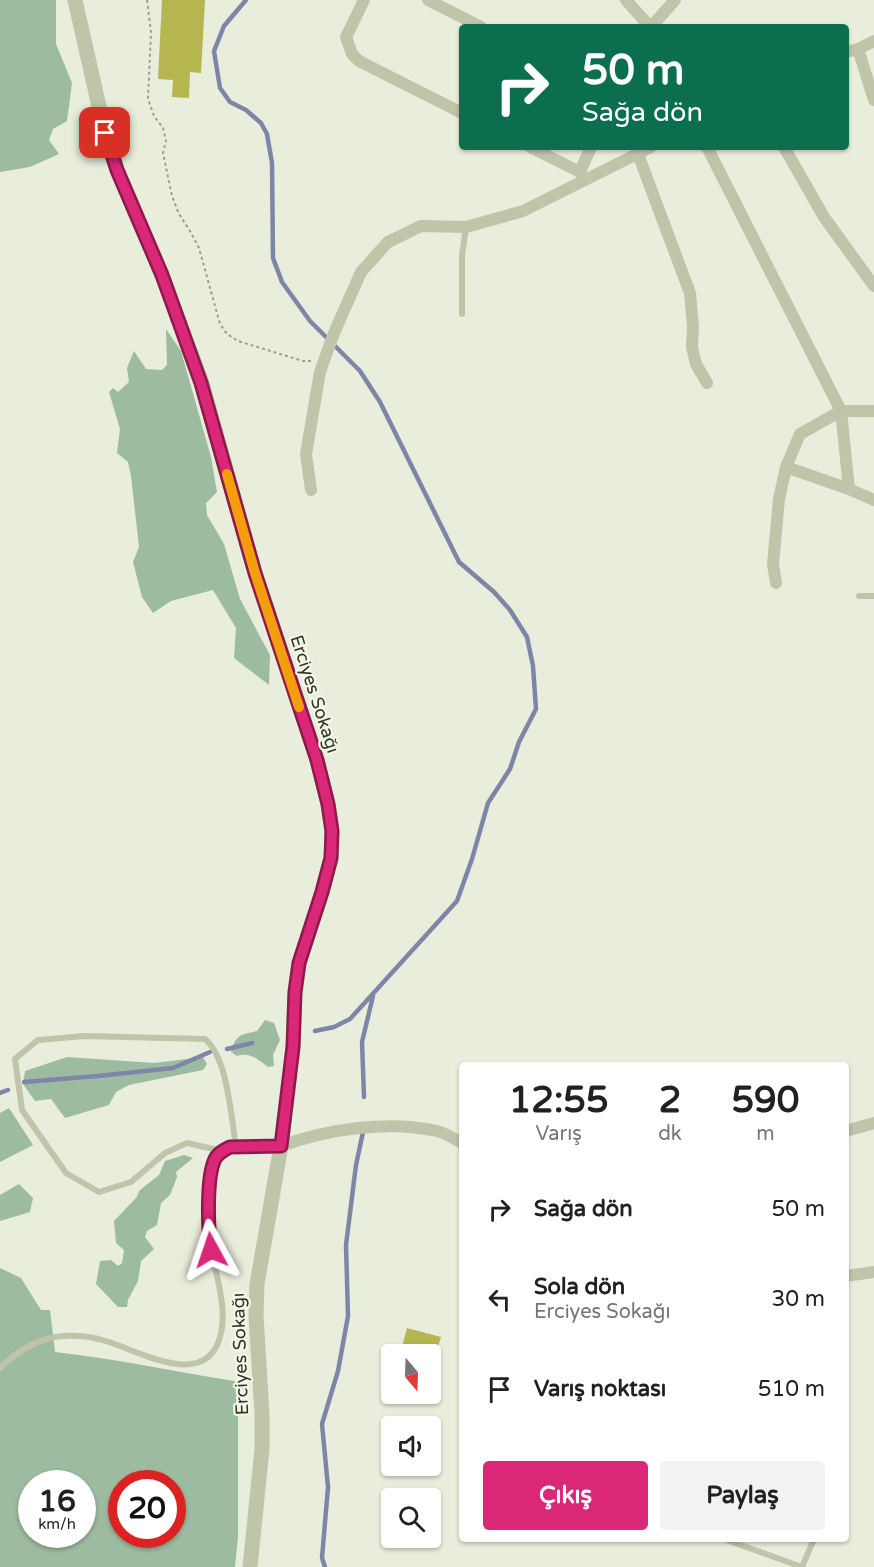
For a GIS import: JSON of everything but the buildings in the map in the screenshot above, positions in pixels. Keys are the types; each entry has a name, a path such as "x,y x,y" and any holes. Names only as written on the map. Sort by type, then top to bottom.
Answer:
{"street":[{"name":"Erciyes Sokağı","path":"75,0 105,133 117,170 162,275 201,383 255,573 317,760 332,831 331,858 299,963 295,992 293,1047 281,1146 257,1284 256,1316 262,1449 250,1567"},
{"path":"364,0 346,37 352,54 359,62 459,112"},
{"path":"428,0 474,24"},
{"path":"626,0 648,24"},
{"path":"654,24 675,0"},
{"path":"874,41 852,51 874,100"},
{"path":"535,150 582,176"},
{"path":"582,176 590,150"},
{"path":"311,490 306,454 320,372 334,333 361,272 388,242 421,226 466,227 523,211 582,176 645,150"},
{"path":"709,150 841,411 849,489"},
{"path":"786,150 824,217 874,286"},
{"path":"638,154 690,293 692,347 696,364 707,383"},
{"path":"776,583 773,564 779,499 786,467 800,434 841,411 874,411"},
{"path":"786,467 874,500"},
{"path":"849,1130 874,1124"},
{"path":"281,1146 306,1137 358,1127 399,1127 439,1131 459,1141"},
{"path":"849,1276 874,1272"}],"lane":[{"path":"462,314 462,256 466,227"},
{"path":"859,596 874,596"},
{"path":"222,1151 187,1143 165,1153 131,1182 99,1192 66,1173 22,1110 15,1059 38,1040 84,1036 205,1039 213,1045 221,1062 236,1147"},
{"path":"0,1368 20,1351 37,1342 66,1335 107,1341 159,1362 176,1365 202,1361 211,1354 218,1344 223,1318 208,1231 213,1166 216,1157 230,1147 281,1146"},
{"path":"732,1542 802,1567 813,1542"}],"path":[{"path":"147,0 151,32 148,99 154,117 163,128 166,141 163,153 172,196 198,248 220,324 227,334 238,340 303,361 316,360 327,352"}],"green space":[{"path":"0,0 56,0 56,44 72,83 67,121 53,129 49,140 59,154 30,167 0,172"},
{"path":"166,329 181,351 211,457 217,492 206,503 207,515 224,544 240,599 270,655 269,685 234,658 236,628 213,590 171,601 153,613 142,597 133,562 139,547 131,476 128,462 117,453 120,429 109,392 113,388 118,392 129,382 127,368 134,351 146,369 162,370 167,365"},
{"path":"265,1020 274,1023 280,1040 273,1055 274,1066 268,1067 254,1057 237,1056 231,1052 237,1038 257,1031"},
{"path":"67,1057 154,1063 203,1057 207,1064 203,1070 129,1085 116,1092 109,1105 65,1118 51,1099 35,1101 23,1084 25,1071"},
{"path":"9,1108 33,1145 0,1162 0,1113"},
{"path":"184,1155 193,1158 176,1172 177,1177 170,1195 161,1203 157,1225 147,1231 145,1237 154,1249 141,1261 138,1281 128,1300 127,1307 118,1307 96,1284 100,1261 111,1260 118,1266 122,1263 124,1250 116,1243 114,1221 136,1198 140,1190 159,1175 165,1161"},
{"path":"19,1184 33,1198 30,1212 0,1221 0,1195"},
{"path":"0,1268 21,1278 41,1310 50,1310 55,1352 246,1383 238,1397 238,1537 235,1567 0,1567"}],"waterway":[{"path":"246,0 224,26 214,51 220,88 230,102 246,110 261,123 267,134 272,163 273,258 282,282 310,321 360,371 380,402 459,562 494,592 510,610 527,637 533,666 536,709 519,742 510,769 488,803 457,901 350,1019 334,1027 315,1031"},
{"path":"364,1097 362,1042 373,996"},
{"path":"227,1049 252,1043"},
{"path":"24,1082 173,1068 210,1052"},
{"path":"0,1093 8,1090"},
{"path":"325,1567 322,1558 328,1487 322,1424 338,1371 348,1316 346,1245 356,1165 363,1132"}],"slow traffic":[{"path":"227,474 255,573 299,707"}],"route":[{"path":"105,133 117,170 162,275 201,383 255,573 317,760 332,831 331,858 299,963 295,992 293,1047 281,1146 230,1147 216,1157 210,1189 208,1231 211,1250"}]}
